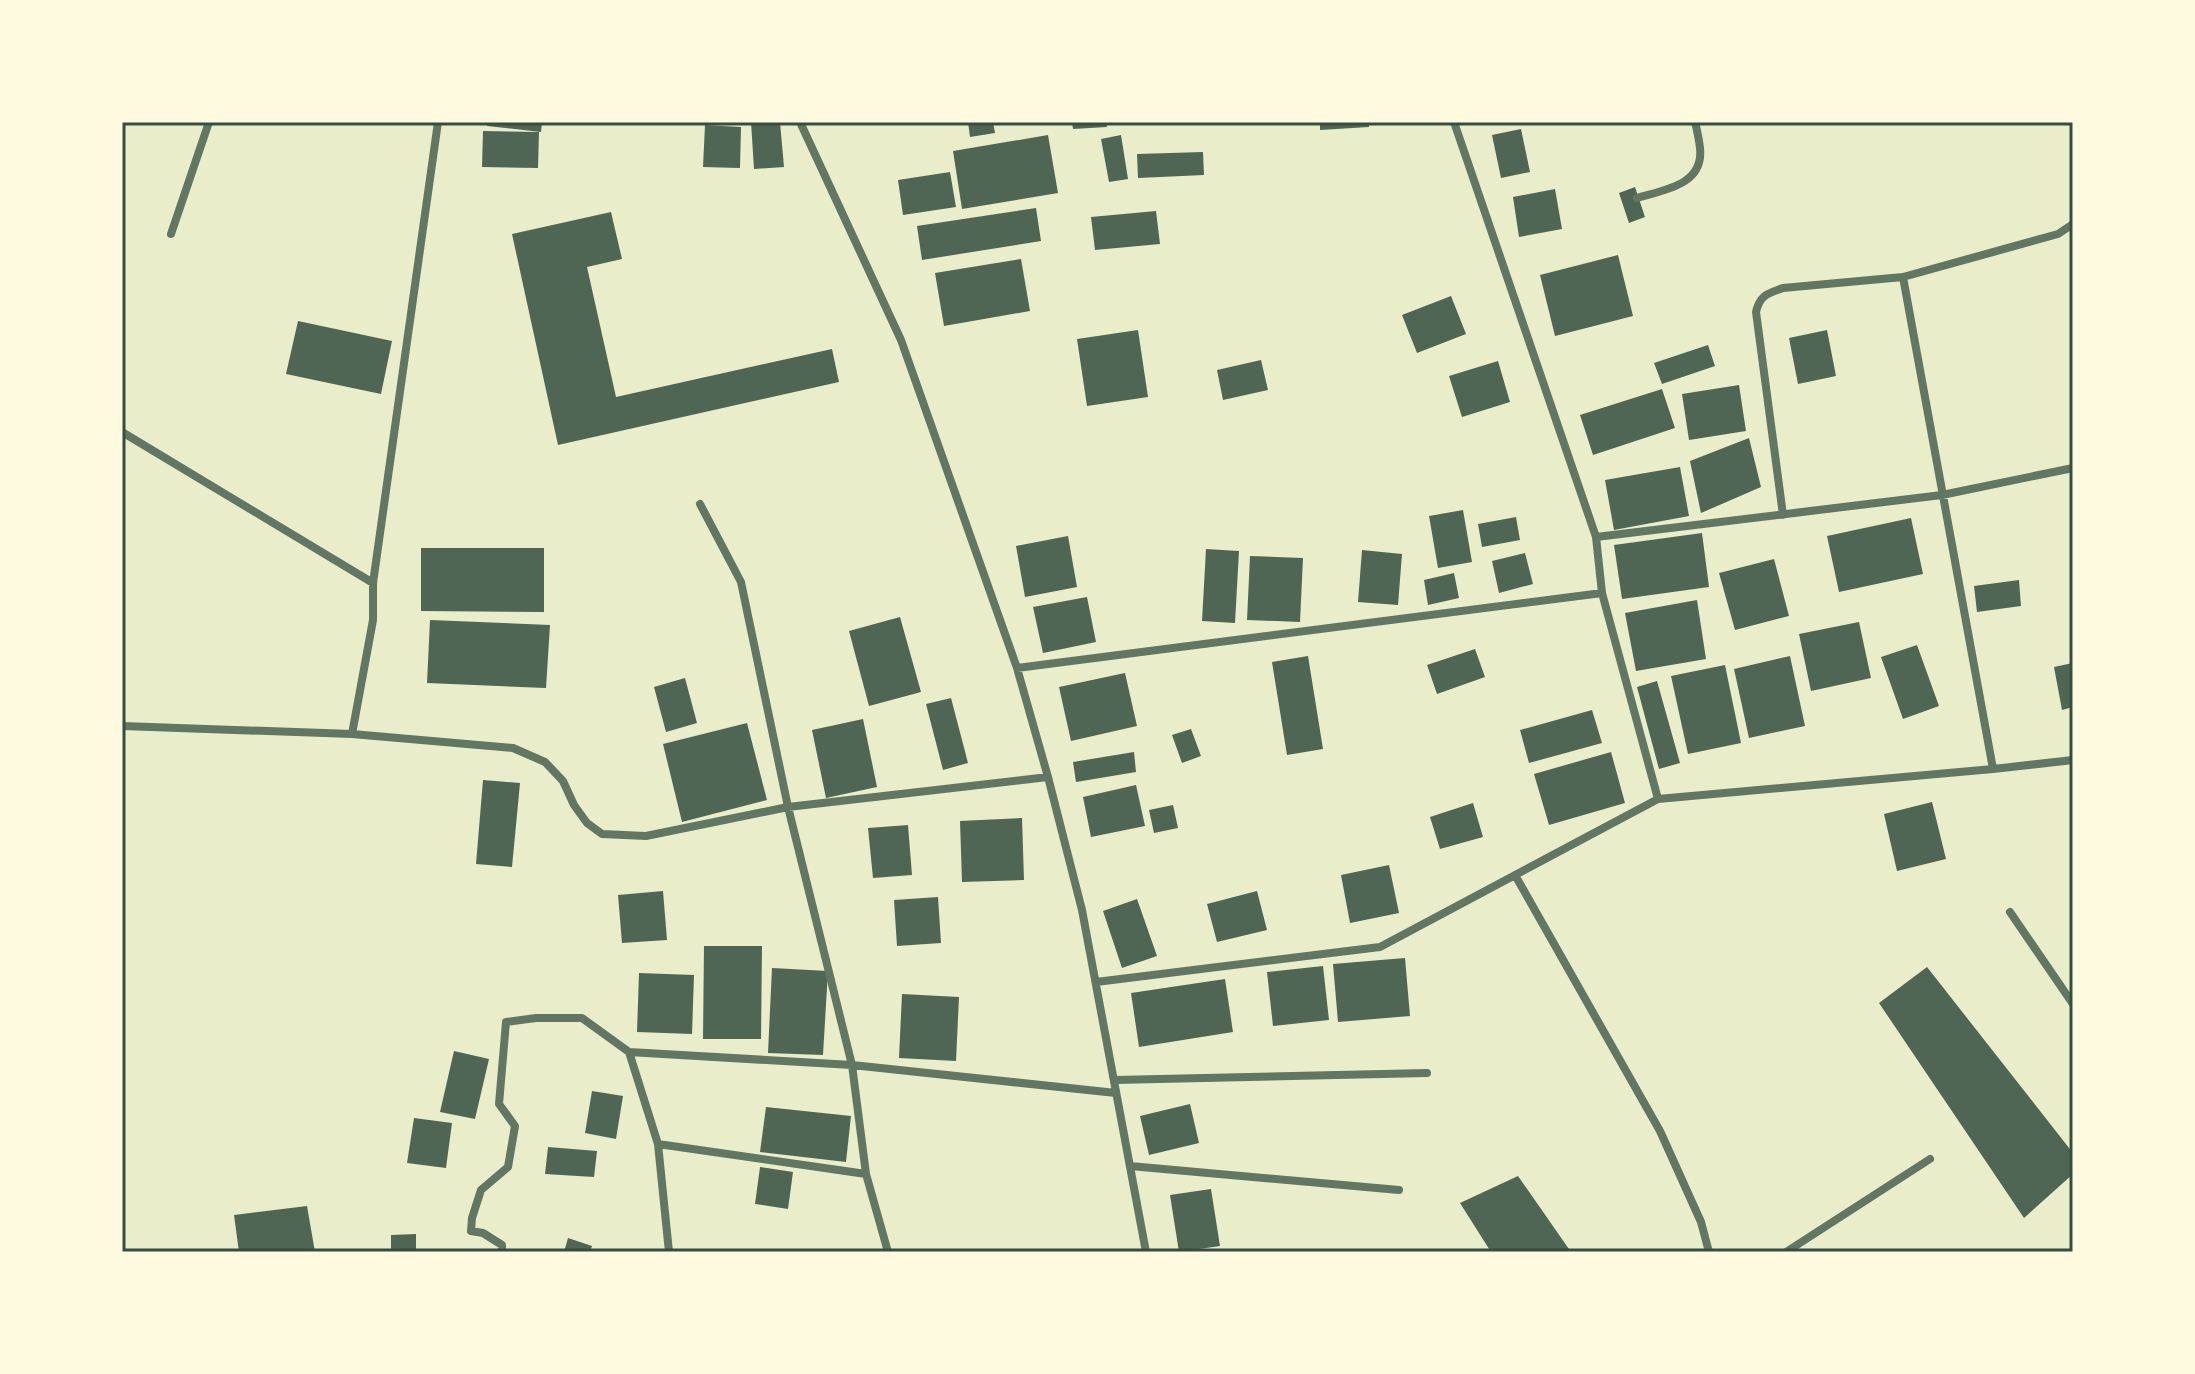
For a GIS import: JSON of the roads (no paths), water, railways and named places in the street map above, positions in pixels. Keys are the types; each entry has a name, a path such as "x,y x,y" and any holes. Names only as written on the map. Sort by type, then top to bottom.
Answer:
{"street":[{"path":"171,234 209,122"},
{"path":"352,734 373,620 373,583 438,122"},
{"path":"800,122 901,340 1017,668 1082,910 1146,1252"},
{"path":"1454,122 1596,537 1602,593 1658,799"},
{"path":"1637,198 1690,179 1698,165 1701,150 1695,122"},
{"path":"1783,515 1756,312 1759,301 1765,295 1783,288 1903,277 2058,234 2073,224"},
{"path":"1903,277 1993,769"},
{"path":"122,432 373,583"},
{"path":"1596,537 1942,495 2073,468"},
{"path":"700,504 741,582 788,807 852,1065 866,1174 888,1252"},
{"path":"1017,668 1602,593"},
{"path":"122,726 352,734 513,748 545,762 563,781 587,823 602,834 646,836 788,807 1048,777"},
{"path":"1096,982 1380,947 1658,799 2073,760"},
{"path":"1515,875 1660,1131 1701,1222 1709,1252"},
{"path":"2010,912 2073,1004"},
{"path":"502,1252 502,1245 483,1233 471,1231 481,1190 508,1167 515,1126 499,1104 506,1022 536,1018 582,1018 629,1052 852,1065 1116,1093"},
{"path":"629,1052 658,1144 669,1252"},
{"path":"1114,1080 1427,1073"},
{"path":"658,1144 866,1174"},
{"path":"1786,1252 1930,1159"},
{"path":"1130,1166 1399,1190"}]}
